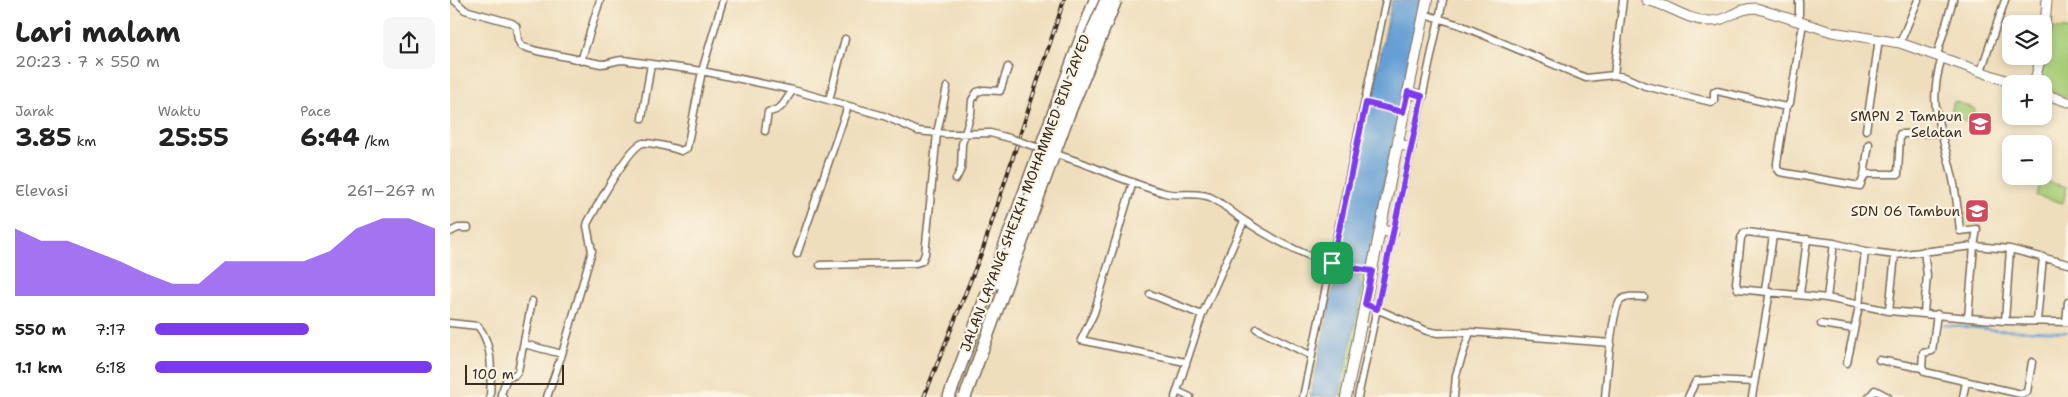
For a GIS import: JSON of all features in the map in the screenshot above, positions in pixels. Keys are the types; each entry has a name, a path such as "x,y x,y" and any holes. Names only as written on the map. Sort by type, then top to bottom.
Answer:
{"highway":[{"path":"949,397 1095,0"},
{"path":"965,397 1107,0"},
{"name":"JALAN LAYANG SHEIKH MOHAMMED BIN ZAYED","path":"957,397 1061,111 1107,0"},
{"name":"JALAN LAYANG SHEIKH MOHAMMED BIN ZAYED","path":"965,397 1068,116 1116,0"}],"main road":[{"path":"1346,397 1398,144 1402,111 1408,92 1427,0"},
{"path":"1408,92 1422,96"},
{"path":"1398,144 1411,147"},
{"path":"1381,230 1393,233"}],"street":[{"path":"454,0 465,10 512,23 516,26 521,46 581,61 608,64 614,60 623,60 702,71 792,90 829,100 884,116 918,131 995,134 1013,138 1167,193 1186,193 1210,197 1244,221 1290,246 1335,264 1372,271"},
{"path":"581,61 600,0"},
{"path":"547,397 562,354 592,251 592,243 587,226 605,192 623,164 638,146 644,143 685,151 689,144 702,71 723,0"},
{"path":"1303,397 1335,264 1386,0"},
{"path":"1358,397 1442,0"},
{"path":"1614,75 1623,0"},
{"path":"1646,0 1662,4 1688,17 1708,21 1720,20 1750,8 1779,14 1832,32 1900,43 2002,79"},
{"path":"1799,0 1801,22 1790,103 1786,107 1776,163 1777,168 1780,172 1860,186 1864,175 1869,144"},
{"path":"1900,43 1918,0"},
{"path":"1953,0 1940,56 1934,94 1936,118 1951,172 1960,231 1977,228 1968,318"},
{"path":"1980,71 2005,0"},
{"path":"2046,15 2047,0"},
{"path":"1424,14 1460,26 1586,78 1614,75 1625,76 1645,86 1711,102 1714,101 1714,92 1717,92 1786,107"},
{"path":"829,100 845,39"},
{"path":"1866,130 1879,39"},
{"path":"642,118 651,64"},
{"path":"956,179 960,169 962,144 971,112 972,100 977,92 984,90 1000,91 1008,67"},
{"path":"820,265 916,263 922,261 925,254 937,133 947,87"},
{"path":"765,131 768,112 783,106 792,90"},
{"path":"2052,97 2068,102"},
{"path":"1367,104 1402,111"},
{"path":"797,254 848,106"},
{"path":"1864,175 1898,174 1900,134 1940,133"},
{"path":"1133,182 1094,313 1081,340 1185,362"},
{"path":"1190,397 1176,394 1185,362 1202,315 1244,221"},
{"path":"450,232 458,228 468,228"},
{"path":"2068,264 2010,249 1974,246 1895,255 1865,251 1834,243 1747,232 1741,238 1736,283 1737,287 1827,298 1889,311 2005,321 2067,322 2068,302"},
{"path":"1752,397 1767,291 1772,235"},
{"path":"1800,294 1806,239"},
{"path":"1827,298 1834,243"},
{"path":"2005,321 2010,249"},
{"path":"1847,362 1859,306 1865,251"},
{"path":"1924,252 1926,275 1924,313"},
{"path":"1889,311 1895,255"},
{"path":"2037,321 2043,257"},
{"path":"1150,294 1202,315"},
{"path":"1605,397 1611,343 1616,312 1620,301 1627,296 1644,297"},
{"path":"503,397 501,394 507,378 515,375 518,371 532,301"},
{"path":"1365,304 1427,331 1438,333 1470,332 1611,343"},
{"path":"1922,368 1923,353 1932,351 1937,314"},
{"path":"450,323 478,326 483,332 491,362 490,397"},
{"path":"1821,324 1854,329"},
{"path":"1257,329 1312,356"},
{"path":"1454,397 1456,375 1470,332"},
{"path":"524,344 562,354"},
{"path":"1879,360 1922,368 1925,372 2026,394 2032,362"},
{"path":"1688,397 1696,381 1754,382"},
{"path":"1963,397 1966,382"},
{"path":"1869,397 1875,390 1888,397"}],"green space":[{"path":"1422,0 1427,0 1346,397 1339,397 1363,288 1358,280 1361,270 1366,267"},
{"path":"2052,28 2068,29 2068,98 2052,93 2052,75 2039,75 2041,65 2052,65"},
{"path":"1954,101 1975,109 1971,123 1950,115"},
{"path":"2052,183 2067,187 2063,203 2036,196 2040,185 2052,185"}],"water":[{"path":"1392,0 1422,0 1366,267 1361,270 1358,279 1363,287 1339,397 1310,397 1335,280 1340,277 1342,264 1337,259"}],"waterway":[{"path":"1944,325 1996,330 2068,332"}],"railway":[{"path":"924,397 983,249 1064,0"}],"place":[{"name":"SMPN 2 Tambun Selatan","path":"1980,124"},
{"name":"SDN 06 Tambun","path":"1977,211"}],"route":[{"path":"1408,92 1422,96 1377,309 1365,304 1372,271 1338,266 1332,263 1366,103 1403,112 1408,92"}]}
